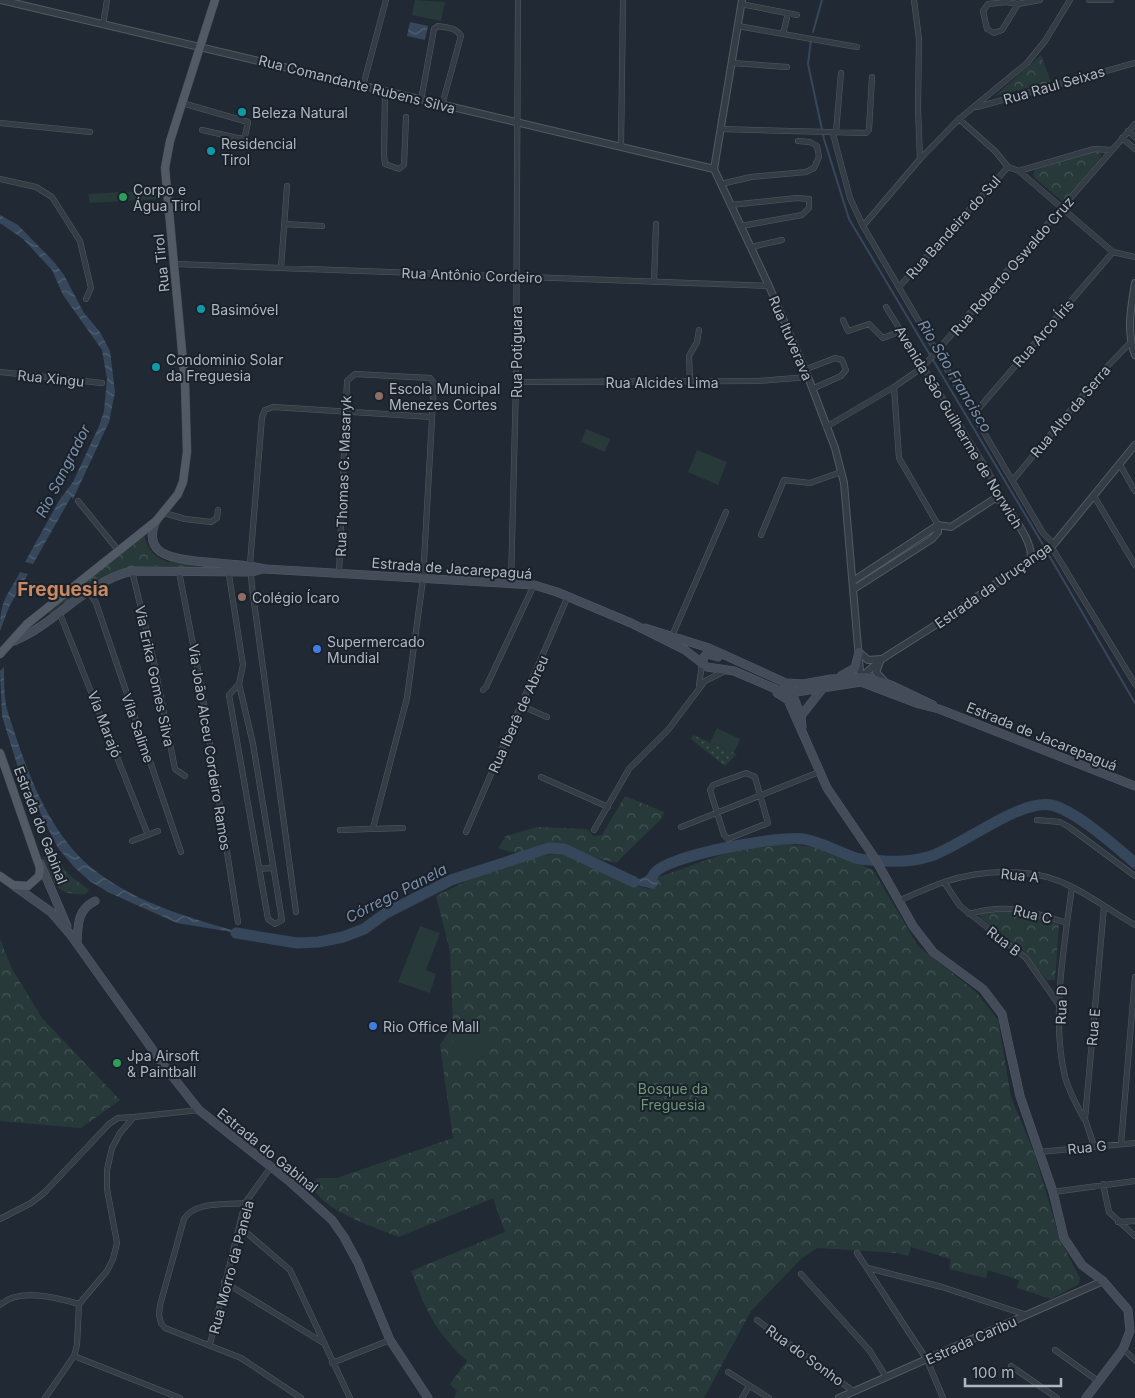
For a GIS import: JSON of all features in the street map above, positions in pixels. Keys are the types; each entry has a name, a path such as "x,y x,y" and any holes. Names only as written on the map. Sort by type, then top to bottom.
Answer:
{"main road":[{"name":"Rua Tirol","path":"156,521 178,494 183,482 187,452 185,383 165,168 168,147 215,0"},
{"name":"Estrada de Jacarepaguá","path":"156,521 152,537 156,547 163,554 172,557 228,562 251,568"},
{"name":"Estrada de Jacarepaguá","path":"0,654 14,641 27,624 156,521"},
{"name":"Estrada de Jacarepaguá","path":"14,641 32,633 60,614 87,590 110,577 132,571 228,573 251,568 265,568 534,585 568,596 631,624 685,650 702,664 711,668 730,670 770,687 793,693 864,680 919,704 939,709 1135,786"},
{"name":"Estrada de Jacarepaguá","path":"631,624 709,648 782,681 803,684 830,679 886,683 922,698 939,709"},
{"path":"830,679 853,670 858,662 859,652"},
{"path":"702,664 704,657 710,654 727,661 738,661"},
{"path":"782,681 789,686 793,693 801,716 802,729"},
{"path":"770,687 788,700 827,788 874,857 898,901 924,942 933,952 978,984 996,1005 1006,1028 1020,1096 1053,1192 1060,1226 1070,1249 1082,1265 1104,1280 1128,1310 1133,1326 1123,1349 1086,1398"},
{"path":"801,716 823,688"},
{"name":"Estrada do Gabinal","path":"0,753 38,859 70,934"},
{"path":"13,885 28,886 35,882 39,876 38,859"},
{"name":"Estrada do Gabinal","path":"0,876 51,912 70,934 165,1067 199,1110 271,1167 332,1220 358,1263 390,1340 428,1398"},
{"path":"77,943 80,914 88,904 95,901"}],"street":[{"name":"Rua Comandante Rubens Silva","path":"1,0 714,169"},
{"path":"103,25 107,0"},
{"path":"363,86 386,0"},
{"name":"Rua Potiguara","path":"511,583 516,382 518,0"},
{"path":"621,147 623,0"},
{"path":"914,0 919,39 918,108 920,159"},
{"path":"1018,4 1002,30 994,33 987,29 983,11 988,4 1006,2 1018,4 1040,0"},
{"path":"862,226 920,159 959,119 1036,53 1070,0"},
{"path":"1089,0 1111,0"},
{"path":"714,169 742,2 797,15"},
{"path":"783,34 788,13"},
{"path":"420,100 434,29 438,26 450,28 456,30 460,36 442,105"},
{"path":"738,26 856,47"},
{"name":"Rua Raul Seixas","path":"974,108 1135,62"},
{"path":"732,63 788,67"},
{"name":"Avenida São Guilherme de Norwich","path":"841,73 832,132 850,198 862,226 899,287 935,354 1013,480 1043,532 1049,548 1135,684"},
{"path":"720,129 868,132 872,77"},
{"path":"385,91 385,164 399,169 404,165 406,117"},
{"path":"182,103 248,122 245,136 242,138 202,130"},
{"path":"959,119 995,151 1008,167 1019,171 1113,252 1135,257"},
{"path":"0,123 90,132"},
{"name":"Rua Roberto Oswaldo Cruz","path":"826,427 894,387 924,365 1134,125"},
{"path":"1128,131 1135,137"},
{"path":"1122,138 1135,149"},
{"path":"721,184 751,177 806,172 814,168 820,157 817,146 810,142 798,141"},
{"name":"Rua Bandeira do Sul","path":"1019,171 1094,149 1112,150"},
{"name":"Rua Bandeira do Sul","path":"899,287 1008,167"},
{"name":"Rua Ituverava","path":"714,169 769,286 808,378 841,472 859,652 864,680"},
{"path":"0,179 36,187 52,197 80,241 91,288 86,299"},
{"path":"281,268 287,186"},
{"path":"730,205 797,198 809,199 810,208 802,215 741,226"},
{"path":"284,224 322,226"},
{"path":"654,282 656,224"},
{"path":"750,247 782,240"},
{"name":"Rua Arco Íris","path":"973,415 1113,252"},
{"name":"Rua Antônio Cordeiro","path":"174,264 769,286"},
{"path":"1135,284 1130,321 1130,343 1135,355"},
{"name":"Avenida São Guilherme de Norwich","path":"886,307 924,365 1032,548"},
{"path":"843,320 848,331 869,324 883,338 901,331"},
{"path":"690,382 689,356 697,342 699,330"},
{"name":"Rua Alto da Serra","path":"1013,480 1102,372 1130,343"},
{"path":"804,370 835,358 842,360 846,370 841,376 812,389"},
{"name":"Rua Xingu","path":"0,372 102,383"},
{"name":"Rua Thomas G. Masaryk","path":"339,574 344,412 347,381 355,374 426,377 434,383 432,417"},
{"name":"Rua Alcides Lima","path":"516,382 690,382 808,378"},
{"path":"854,589 937,535 938,525 899,458 894,387"},
{"path":"296,912 251,568 263,413 273,406 432,417 423,579 407,698 373,828"},
{"name":"Estrada da Uruçanga","path":"864,680 882,659 1049,548 1135,445"},
{"path":"1120,465 1135,491"},
{"path":"761,535 784,480 810,482 841,472"},
{"path":"992,500 995,486"},
{"path":"1094,496 1135,565"},
{"path":"853,581 938,525 951,526 992,500 1002,500"},
{"path":"78,501 118,550"},
{"path":"164,513 185,519 211,522 217,518 218,510"},
{"path":"672,636 726,512"},
{"path":"1026,564 1031,557 1032,548 1049,548"},
{"path":"228,562 228,573 243,664 239,684 253,744 282,920 279,922 269,921 229,695 239,684"},
{"name":"Via Erika Gomes Silva","path":"132,571 154,662 175,769 185,776"},
{"name":"Via João Alceu Cordeiro Ramos","path":"179,572 200,680 238,922"},
{"path":"483,690 534,585"},
{"name":"Vila Salime","path":"87,590 96,603 181,852"},
{"name":"Rua Iberê de Abreu","path":"466,832 568,596"},
{"name":"Via Marajó","path":"60,614 66,624 148,835"},
{"path":"859,652 868,660 882,659 876,672 886,683"},
{"path":"698,690 702,664"},
{"path":"594,830 629,769 668,730 710,677 730,670"},
{"path":"522,706 546,717"},
{"path":"681,827 820,772"},
{"path":"746,773 755,777 761,796 767,825 728,839 724,835 716,813 710,790 713,785 746,773"},
{"path":"541,777 608,807"},
{"path":"1037,820 1060,822 1069,826 1135,876"},
{"path":"340,830 403,828"},
{"path":"132,841 158,831"},
{"path":"259,869 272,868 273,865"},
{"name":"Rua A","path":"898,901 944,882 968,876 1016,872 1053,879 1072,886 1135,925"},
{"name":"Rua B","path":"944,882 954,898 969,914 1021,953 1060,1006"},
{"name":"Rua D","path":"1072,886 1060,1006 1064,1074 1070,1092 1085,1119"},
{"name":"Rua E","path":"1094,1146 1085,1119 1104,906"},
{"name":"Rua C","path":"969,914 996,907 1010,908 1067,923"},
{"path":"1121,1144 1135,977"},
{"path":"0,1219 31,1203 44,1193 109,1124 118,1118 199,1110"},
{"path":"45,1398 74,1356 77,1345 80,1304 113,1259 116,1243 107,1170 112,1148 120,1133 134,1117"},
{"name":"Rua G","path":"1039,1152 1135,1142"},
{"name":"Rua Morro da Panela","path":"210,1344 245,1203 271,1167"},
{"path":"1053,1192 1135,1181"},
{"path":"1103,1184 1109,1212 1135,1236"},
{"path":"245,1203 196,1208 189,1212 184,1219 160,1305 159,1315 161,1323 165,1328 210,1344 241,1358 301,1398"},
{"path":"1118,1222 1135,1221"},
{"path":"240,1227 290,1270 350,1398"},
{"path":"857,1254 868,1268 926,1360 943,1398"},
{"path":"868,1268 942,1287 1027,1315"},
{"path":"801,1274 870,1351 886,1377"},
{"name":"Estrada Caribu","path":"839,1398 1104,1280"},
{"path":"224,1282 323,1342"},
{"path":"0,1305 13,1298 37,1295 54,1296 80,1304"},
{"name":"Rua do Sonho","path":"757,1320 853,1391"},
{"path":"332,1363 390,1340"},
{"path":"1123,1349 1135,1360"},
{"path":"1055,1350 1098,1381"},
{"path":"74,1356 180,1398"},
{"path":"1011,1366 1057,1398"},
{"path":"728,1372 769,1398"},
{"path":"742,1398 749,1386"}],"green space":[{"path":"415,0 445,2 441,21 412,15"},
{"path":"1041,55 1051,82 995,96"},
{"path":"1095,151 1101,153 1100,159 1063,202 1035,178 1033,174 1035,170"},
{"name":"Corpo e Água Tirol","path":"157,190 158,199 90,203 88,194"},
{"path":"586,429 610,439 605,452 581,442"},
{"path":"697,450 727,462 718,485 688,472"},
{"path":"144,534 152,552 163,560 168,562 221,565 222,569 205,570 154,566 122,570 97,580 54,612 49,613"},
{"path":"717,728 740,739 734,753 710,742"},
{"path":"693,735 737,754 725,766 691,739"},
{"path":"625,796 664,812 662,818 616,863 562,851 536,850 517,853 498,848 506,836 537,827 587,829 593,836 602,835"},
{"name":"Bosque da Freguesia","path":"777,843 821,848 873,870 918,946 976,992 998,1020 1011,1097 1035,1155 1060,1240 1080,1278 1079,1284 1051,1299 1017,1288 1019,1280 988,1270 986,1278 949,1269 951,1259 911,1247 908,1256 897,1253 817,1248 801,1259 751,1311 704,1398 454,1398 457,1391 450,1384 467,1361 439,1330 411,1271 505,1232 493,1198 399,1237 363,1223 335,1209 316,1192 312,1183 318,1178 337,1178 453,1138 440,1045 453,1026 450,951 436,896 489,870 555,853 575,855 623,882 649,889 656,878 732,851"},
{"path":"51,852 68,874 89,890 86,894 67,893 57,886 43,857"},
{"path":"1003,910 1036,915 1059,924 1055,980 1047,980 1024,952 980,917 981,912"},
{"path":"420,926 440,933 426,970 436,974 430,993 398,982"},
{"path":"0,939 12,969 42,1018 120,1100 81,1128 0,1121"},
{"path":"487,1031 490,1056 454,1060 452,1035"}],"water":[{"path":"410,22 428,26 425,40 407,36"},
{"path":"0,215 18,225 64,275 84,313 100,332 110,351 115,392 109,422 73,499 71,497 33,564 25,562 60,499 73,482 99,426 104,411 107,379 102,350 63,295 52,270 23,239 0,223"},
{"path":"20,572 28,574 9,607 0,631 3,605"},
{"path":"4,667 6,705 15,734 37,791 56,827 68,844 97,872 132,894 170,911 250,935 177,923 110,893 91,882 75,868 58,848 19,771 2,716 0,671"},
{"path":"662,866 656,872 658,884 654,889 623,882 621,877 631,879 643,878 652,870"}],"waterway":[{"name":"Rio São Francisco","path":"813,32 822,0"},
{"name":"Rio São Francisco","path":"811,40 808,64 824,139 849,219 1045,548"},
{"name":"Rio São Francisco","path":"1047,552 1135,703"},
{"name":"Córrego Panela","path":"653,876 660,869 697,854 771,840 810,840 863,860 897,861 920,859 944,850 1008,816 1038,805 1051,805 1061,808 1083,821 1135,863"},
{"name":"Córrego Panela","path":"236,933 297,943 319,942 343,937 364,929 386,913 451,880 549,848 564,849 634,882"}],"place":[{"name":"Beleza Natural","path":"242,112"},
{"name":"Residencial Tirol","path":"211,151"},
{"name":"Corpo e Água Tirol","path":"123,197"},
{"name":"Basimóvel","path":"201,309"},
{"name":"Condominio Solar da Freguesia","path":"156,367"},
{"name":"Escola Municipal Menezes Cortes","path":"379,396"},
{"name":"Colégio Ícaro","path":"242,597"},
{"name":"Supermercado Mundial","path":"317,649"},
{"name":"Rio Office Mall","path":"373,1026"},
{"name":"Jpa Airsoft & Paintball","path":"117,1063"}],"district":[{"name":"Freguesia","path":"63,589"}],"water label":[{"name":"Rio Sangrador","path":"63,471"}]}
